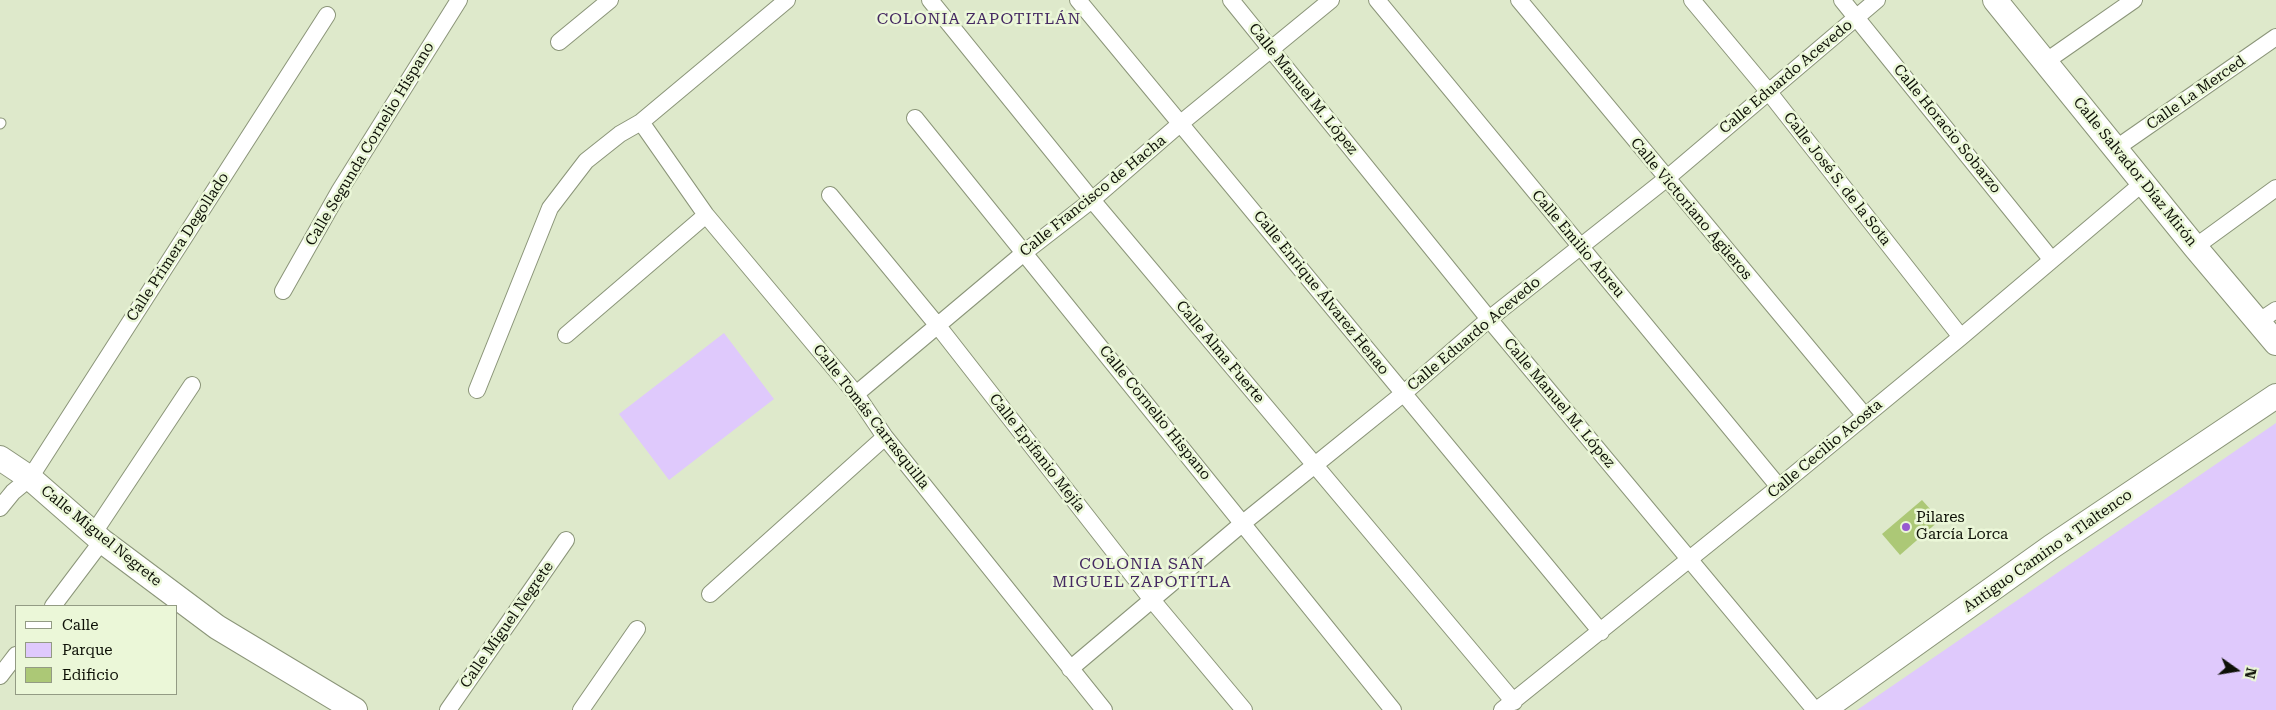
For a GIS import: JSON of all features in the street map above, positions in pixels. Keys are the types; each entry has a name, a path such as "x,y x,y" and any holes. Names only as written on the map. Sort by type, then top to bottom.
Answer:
{"street":[{"name":"Calle Segunda Cornelio Hispano","path":"283,291 340,190 459,0"},
{"path":"558,42 610,0"},
{"name":"Calle Alma Fuerte","path":"930,0 1092,200 1315,465 1508,706"},
{"name":"Calle Enrique Álvarez Henao","path":"1078,0 1600,632"},
{"name":"Calle Manuel M. López","path":"1231,0 1489,319 1815,710"},
{"name":"Calle Francisco de Hacha","path":"856,394 1331,0"},
{"name":"Calle Emilio Abreu","path":"1377,0 1779,487"},
{"name":"Calle Victoriano Agüeros","path":"1518,0 1666,180 1865,416"},
{"name":"Calle José S. de la Sota","path":"1692,0 1768,91 1961,337"},
{"name":"Calle Horacio Sobarzo","path":"1842,0 2051,259"},
{"name":"Calle Eduardo Acevedo","path":"1070,669 1243,523 1404,394 1489,319 1666,180 1768,91 1877,0"},
{"name":"Calle Salvador Díaz Mirón","path":"1995,0 2195,247 2267,316 2276,343"},
{"path":"2046,62 2134,0"},
{"path":"477,390 550,208 586,161 620,134 641,122 783,1"},
{"name":"Calle Primera Degollado","path":"0,508 13,492 30,478 327,15"},
{"name":"Calle La Merced","path":"2115,149 2276,37"},
{"name":"Calle Cornelio Hispano","path":"914,118 1025,252 1393,710"},
{"name":"Calle Tomás Carrasquilla","path":"641,122 706,215 856,394 885,437 1104,710"},
{"name":"Calle Cecilio Acosta","path":"1508,706 1779,487 1961,337 2144,182"},
{"path":"2195,247 2276,188"},
{"name":"Calle Epifanio Mejía","path":"830,195 938,326 1152,600 1244,710"},
{"path":"566,335 706,215"},
{"path":"54,605 192,385"},
{"name":"Antiguo Camino a Tlaltenco","path":"1823,710 2051,547 2276,396"},
{"path":"710,594 885,437"},
{"name":"Calle Miguel Negrete","path":"0,458 30,478 97,538 217,627 355,710"},
{"name":"Calle Miguel Negrete","path":"448,710 566,540"},
{"path":"581,710 637,629"},
{"path":"0,676 15,656"}],"green space":[{"path":"724,333 774,399 669,480 619,414"},
{"path":"2276,423 2276,710 1857,710"}],"building":[{"name":"Pilares García Lorca","path":"1922,500 1940,520 1900,555 1882,534"}],"place":[{"name":"Pilares García Lorca","path":"1906,527"}],"district":[{"name":"COLONIA ZAPOTITLÁN","path":"979,19"},
{"name":"COLONIA SAN MIGUEL ZAPOTITLA","path":"1142,573"}]}
